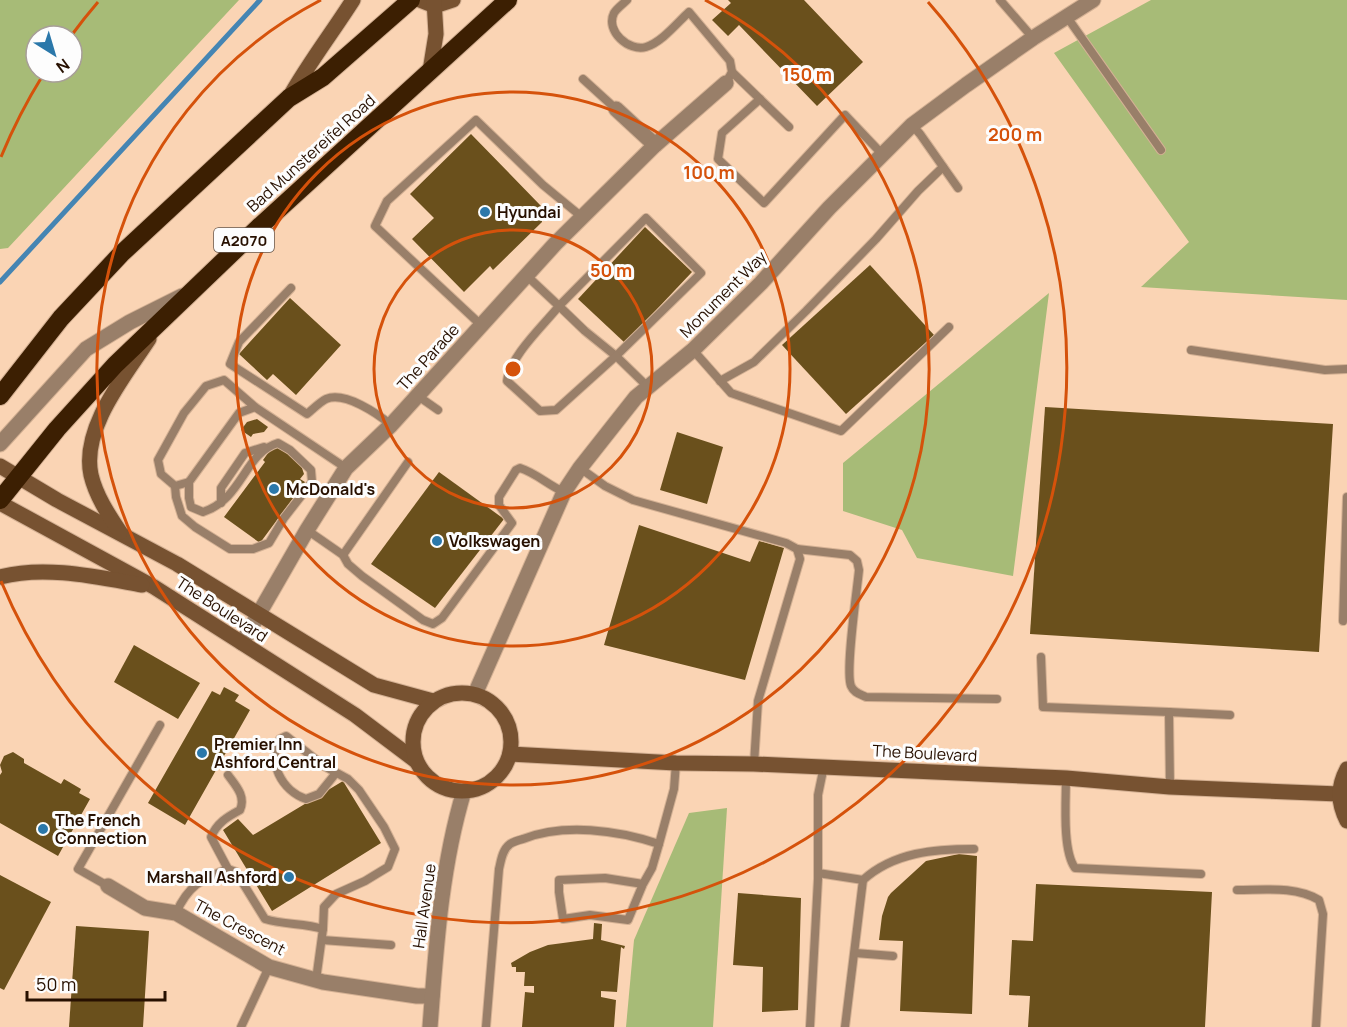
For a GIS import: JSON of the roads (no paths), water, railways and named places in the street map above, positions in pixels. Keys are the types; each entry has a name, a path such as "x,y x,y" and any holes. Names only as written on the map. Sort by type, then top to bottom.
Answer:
{"highway":[{"path":"0,396 61,318 95,279 289,98 323,77 411,0"},
{"name":"Bad Munstereifel Road","path":"0,501 9,476 162,319 259,226 508,0"}],"street":[{"path":"289,98 306,67 327,42 353,0"},
{"path":"420,0 434,3 453,0"},
{"name":"Monument Way","path":"475,694 564,492 636,397 693,350 761,283 829,208 912,125 1033,38 1094,0"},
{"path":"430,71 436,34 434,3"},
{"name":"The Parade","path":"242,643 307,530 346,468 391,425 555,244 655,145 729,78"},
{"path":"616,109 655,145"},
{"path":"0,444 86,350 130,322 190,292"},
{"path":"123,535 102,505 91,475 89,450 102,412 162,319"},
{"path":"0,380 27,363"},
{"name":"The Boulevard","path":"0,466 9,476 177,564 374,685 433,701"},
{"name":"The Boulevard","path":"0,501 154,587 354,715 416,761"},
{"path":"0,576 13,573 53,573 154,587"},
{"path":"466,692 475,694 491,702 506,719 511,735 510,754 503,770 491,782 464,791 441,787 426,777 416,761 412,744 414,728 421,713 433,701 449,694 466,692"},
{"name":"The Boulevard","path":"510,754 676,763 824,766 1066,778 1170,787 1339,794"},
{"path":"1347,770 1342,779 1339,794 1341,809 1347,821"},
{"name":"Hall Avenue","path":"430,1027 437,929 454,825 464,791"},
{"name":"The Crescent","path":"108,886 145,908 176,913 269,967 316,980 417,996 432,996"}],"lane":[{"path":"627,0 614,14 612,23 620,39 636,48 645,47 659,39 689,12 730,61 729,78 760,99 789,127"},
{"path":"1000,0 1033,38"},
{"path":"1067,16 1161,150"},
{"path":"583,79 616,109"},
{"path":"760,99 722,134 718,159 764,203 845,115 882,154"},
{"path":"482,325 375,226 387,201 476,120 543,185 582,217"},
{"path":"912,125 958,188"},
{"path":"720,381 754,362 821,296 943,167"},
{"path":"646,218 701,273 616,356 556,410 540,411 507,381 508,370 559,306 646,218"},
{"path":"527,276 649,388"},
{"path":"291,288 239,342 230,364 307,414 327,399 336,398 367,406 391,425"},
{"path":"693,350 731,393 841,431 949,327"},
{"path":"1191,350 1325,370 1347,369"},
{"path":"255,407 239,413 189,482 191,507 203,512 214,509 227,498 257,455 266,447 278,444 290,450 311,470 312,482 284,518 269,543 253,549 230,549 221,545 182,516 175,486 160,474 158,460 184,413 206,386 224,380 255,407 346,468"},
{"path":"418,396 438,410"},
{"path":"343,555 408,462"},
{"path":"307,530 343,555 348,564 362,576 423,620 433,624 442,618 512,523 499,505 499,497 516,470 520,468 528,470 548,485 564,492"},
{"path":"580,468 605,486 633,500 786,543 797,549 850,555 856,561 859,570 850,673 850,684 855,692 866,697 998,699"},
{"path":"175,486 189,482"},
{"path":"1343,621 1347,497"},
{"path":"754,764 759,701 800,559 797,549"},
{"path":"1041,657 1042,707 1230,715"},
{"path":"1169,712 1170,787"},
{"path":"108,886 78,869 160,725"},
{"path":"316,980 324,907 336,894 365,881 388,867 395,849 384,827 359,790 348,779 324,766 286,736 280,739 273,749 274,763 283,780 291,791 300,797 306,799 319,794 336,773"},
{"path":"643,884 604,878 559,880 563,919 590,915 628,920 652,868 674,789 676,763"},
{"path":"810,1027 818,873 818,795 824,766"},
{"path":"228,774 240,792 243,802 240,810 224,819 215,828 211,837 228,869 236,872 265,919 279,923 307,924 323,929"},
{"path":"1066,778 1065,823 1071,862 1075,868 1201,874"},
{"path":"486,1027 499,869 502,854 509,844 538,833 596,830 632,835 659,844"},
{"path":"818,873 863,880 885,864 905,857 939,849 974,849"},
{"path":"176,913 183,898 192,887 228,869"},
{"path":"845,1027 863,880"},
{"path":"1237,890 1290,890 1309,894 1319,900 1323,914 1316,1027"},
{"path":"322,940 391,945"},
{"path":"855,953 893,956"},
{"path":"241,1027 269,967"}],"waterway":[{"path":"0,282 260,0"}],"place":[{"name":"Hyundai","path":"485,212"},
{"name":"McDonald's","path":"274,489"},
{"name":"Volkswagen","path":"437,541"},
{"name":"Premier Inn Ashford Central","path":"202,753"},
{"name":"The French Connection","path":"43,829"},
{"name":"Marshall Ashford","path":"289,877"}]}
